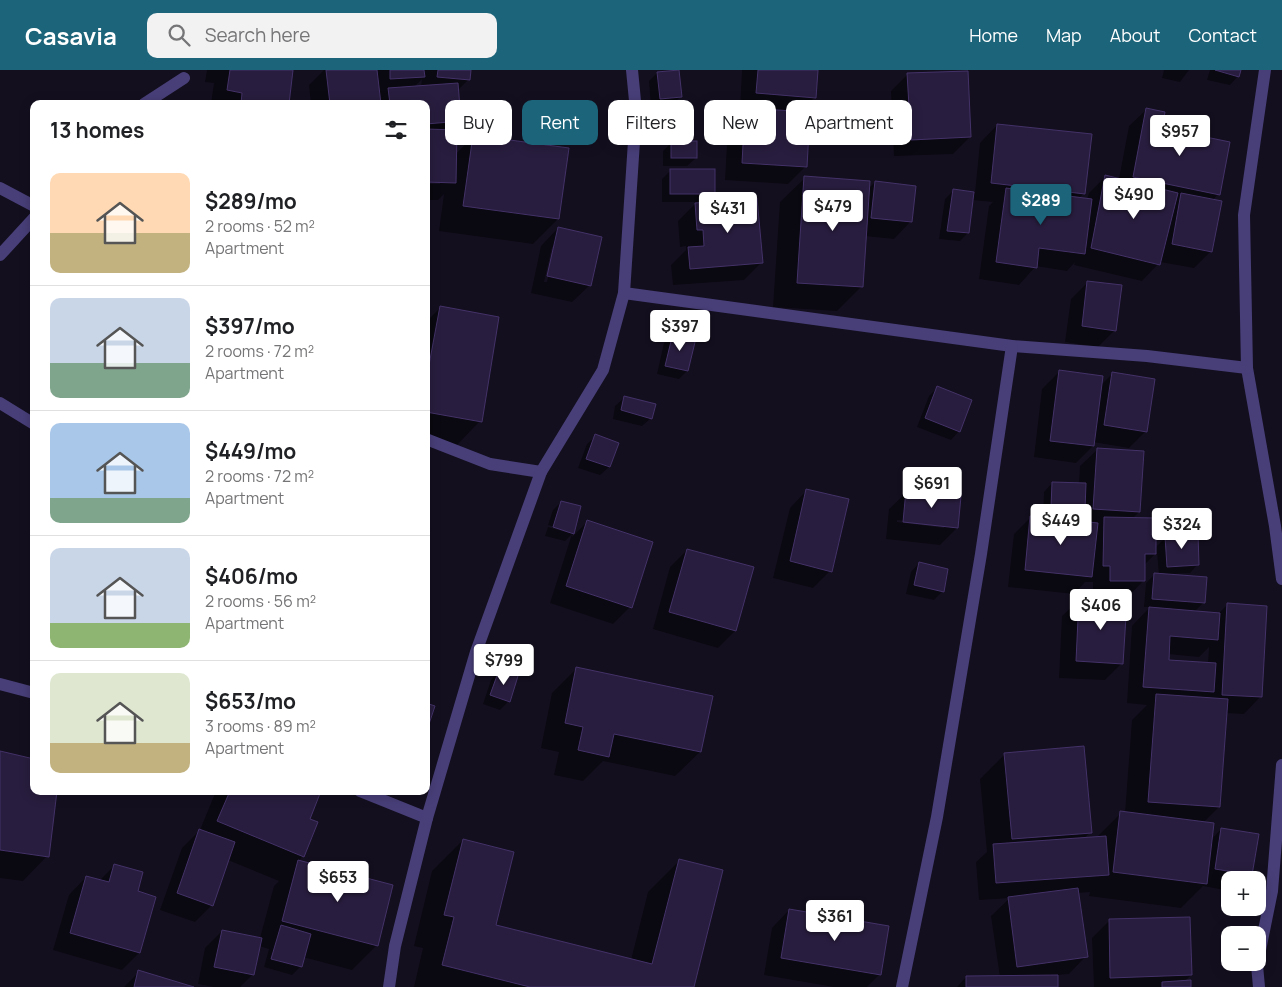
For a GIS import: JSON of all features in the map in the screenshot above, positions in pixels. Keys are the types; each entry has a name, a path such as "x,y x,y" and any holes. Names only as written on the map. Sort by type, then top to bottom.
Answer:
{"street":[{"path":"389,987 395,946 428,818 476,652 541,472 603,370 624,292 636,111 632,70"},
{"path":"1265,70 1244,215 1247,368 1275,526 1282,579"},
{"path":"150,100 184,78"},
{"path":"0,188 30,204"},
{"path":"0,255 30,222"},
{"path":"624,292 1012,346 1147,356 1247,368"},
{"path":"902,987 937,817 981,554 1012,346"},
{"path":"0,403 30,422"},
{"path":"430,441 490,464 541,472"},
{"path":"0,684 30,692"},
{"path":"1259,987 1257,965 1272,891 1282,765"},
{"path":"370,795 428,818"}],"building":[{"path":"230,70 293,70 289,100 241,100 242,93 227,90"},
{"path":"326,70 377,70 381,100 330,100"},
{"path":"390,70 424,70 425,77 390,79"},
{"path":"438,70 471,70 470,80 437,77"},
{"path":"679,70 682,97 660,99 657,72"},
{"path":"758,70 818,70 816,98 756,93"},
{"path":"1215,70 1241,70 1239,77"},
{"path":"968,71 971,137 912,140 912,100 909,100 907,73"},
{"path":"458,83 459,100 445,100 445,122 430,124 430,100 390,100 388,88"},
{"path":"1146,108 1165,112 1162,128 1230,142 1220,195 1133,177"},
{"path":"776,110 786,111 786,145 808,145 807,167 742,163 743,145 776,145"},
{"path":"997,124 1092,134 1085,194 991,183"},
{"path":"430,129 445,130 445,145 457,145 456,183 430,182"},
{"path":"512,140 522,142 522,145 547,145 569,148 559,219 463,206 472,145 512,145"},
{"path":"694,141 697,141 697,158 671,158 671,145 694,145"},
{"path":"670,169 715,169 715,194 670,194"},
{"path":"1105,175 1178,193 1160,265 1091,248"},
{"path":"804,176 870,181 863,287 797,283"},
{"path":"875,181 916,186 912,222 871,218"},
{"path":"1006,188 1092,199 1085,254 1039,248 1037,268 996,262"},
{"path":"953,189 974,192 969,233 947,231"},
{"path":"1181,193 1222,201 1212,252 1172,244"},
{"path":"757,198 763,263 690,269 688,247 704,246 703,230 697,230 695,203"},
{"path":"558,227 602,237 591,286 547,276"},
{"path":"1087,281 1122,285 1116,331 1082,326"},
{"path":"440,306 499,317 482,422 430,413 430,360"},
{"path":"673,333 696,338 688,371 665,366"},
{"path":"1059,370 1103,376 1094,446 1050,441"},
{"path":"1112,372 1155,379 1147,432 1104,425"},
{"path":"937,386 972,400 960,432 925,418"},
{"path":"624,396 656,404 652,419 621,410"},
{"path":"595,434 619,443 610,467 586,459"},
{"path":"1097,448 1144,451 1140,512 1093,509"},
{"path":"1052,482 1086,483 1085,510 1051,508"},
{"path":"806,489 849,499 832,572 790,561"},
{"path":"906,490 961,496 958,528 903,522"},
{"path":"561,501 581,506 574,534 553,527"},
{"path":"1030,516 1098,523 1092,577 1025,570"},
{"path":"1104,517 1156,518 1156,554 1145,554 1145,581 1110,581 1110,566 1103,566"},
{"path":"587,520 653,542 632,608 566,586"},
{"path":"1198,534 1199,565 1167,567 1165,536"},
{"path":"687,549 754,567 736,631 669,612"},
{"path":"919,562 948,569 944,592 914,585"},
{"path":"1154,573 1207,577 1205,603 1152,599"},
{"path":"1079,598 1127,600 1123,664 1076,661"},
{"path":"1227,603 1267,606 1262,697 1222,695"},
{"path":"1149,607 1220,613 1218,640 1170,636 1169,660 1216,663 1214,692 1143,687"},
{"path":"576,667 713,696 701,752 614,734 609,757 578,750 583,727 565,723"},
{"path":"499,670 518,676 510,702 490,695"},
{"path":"1156,694 1228,699 1220,807 1148,802"},
{"path":"430,704 435,706 430,721"},
{"path":"1084,746 1092,833 1012,839 1004,753"},
{"path":"0,751 30,758 30,795 57,795 49,857 0,850"},
{"path":"228,795 319,795 310,819 318,822 304,857 217,821"},
{"path":"1120,811 1214,823 1207,884 1113,872"},
{"path":"1221,828 1259,834 1253,871 1215,869"},
{"path":"199,829 235,842 213,906 177,893"},
{"path":"1106,836 1109,875 996,883 993,844"},
{"path":"463,839 514,852 496,925 652,964 679,859 723,870 694,987 530,987 442,965 454,917 444,915"},
{"path":"298,860 393,885 378,946 282,921"},
{"path":"114,864 143,872 138,891 156,897 140,953 70,933 86,876 109,882"},
{"path":"1078,888 1088,957 1017,967 1008,897"},
{"path":"789,909 889,926 881,975 781,958"},
{"path":"1190,917 1192,975 1110,978 1109,919"},
{"path":"281,925 311,934 302,967 271,959"},
{"path":"222,930 262,938 254,975 214,967"},
{"path":"138,970 194,987 134,987"},
{"path":"1058,975 1058,987 966,987 966,976"},
{"path":"1191,980 1191,987 1162,987 1162,982"}]}
